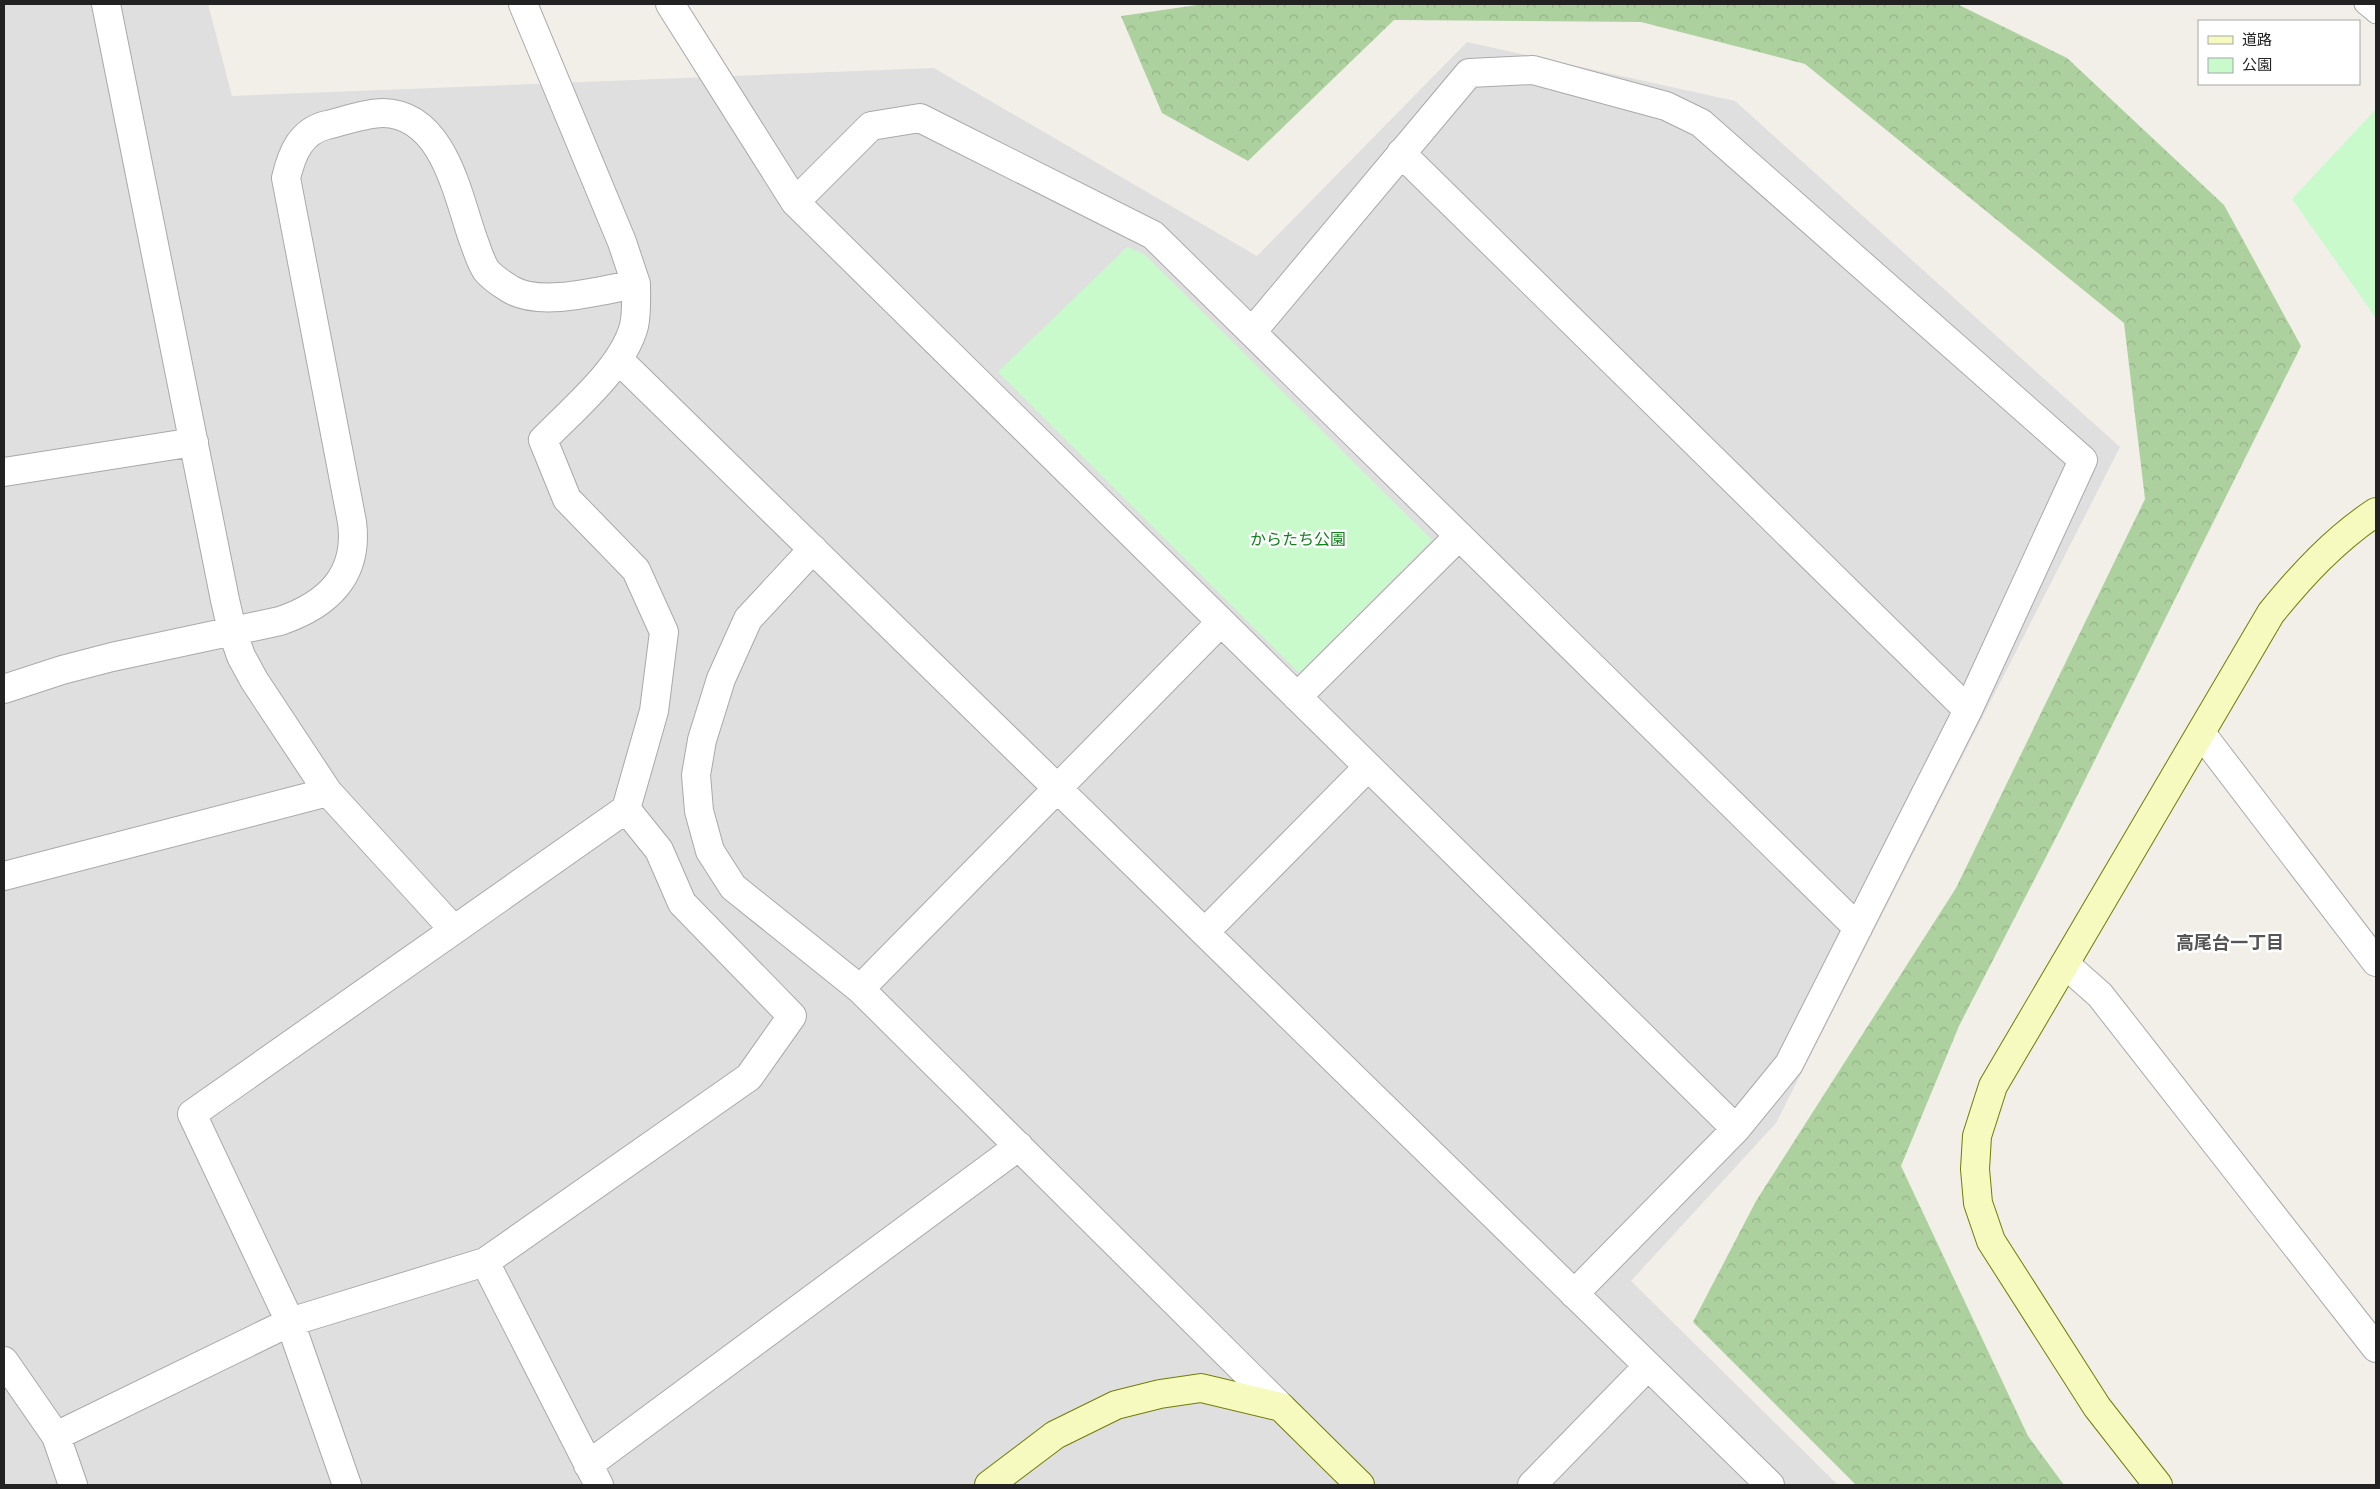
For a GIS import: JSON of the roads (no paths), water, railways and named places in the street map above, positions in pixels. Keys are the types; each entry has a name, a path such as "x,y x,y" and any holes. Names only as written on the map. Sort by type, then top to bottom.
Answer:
{"street":[{"path":"106,4 232,630 241,656 254,680 328,792 454,930"},
{"path":"347,1485 290,1322 192,1114 626,809 654,711 664,632 636,570 567,499 543,440 620,360 634,327 637,308 636,284 622,242 524,4"},
{"path":"670,4 795,202 1736,1129"},
{"path":"1252,332 1469,73 1533,70 1666,106 1701,123 2083,460 1968,710 1789,1064 1736,1129 1574,1294"},
{"path":"4,689 62,670 232,630 280,621 302,613 317,604 333,590 346,571 353,552 352,522 286,178 292,154 306,135 315,128 381,113 395,115 425,129 441,150 486,270 512,290 526,295 553,297 636,284"},
{"path":"795,202 871,126 920,118 1153,235 1858,928"},
{"path":"1401,153 1968,710"},
{"path":"620,360 1770,1485"},
{"path":"4,472 194,442"},
{"path":"2158,1485 2097,1407 1991,1241 1978,1203 1975,1169 1977,1136 1993,1086 2276,607 2296,582 2325,553 2376,512"},
{"path":"1297,697 1459,536"},
{"path":"813,549 748,619 721,679 702,740 696,775 699,811 710,850 734,887 860,989 1360,1485"},
{"path":"860,989 1221,622"},
{"path":"2201,733 2376,962"},
{"path":"1205,932 1368,767"},
{"path":"4,876 328,792"},
{"path":"56,1436 290,1322 485,1262 749,1077 792,1016 682,903 659,850 626,809"},
{"path":"2065,964 2100,995 2376,1348"},
{"path":"485,1262 594,1475 1019,1146"},
{"path":"4,1361 56,1436 73,1485"},
{"path":"1532,1485 1648,1366"},
{"path":"989,1485 1055,1435 1116,1406 1160,1394 1201,1388 1281,1407"}],"lane":[{"path":"2364,4 2376,14"}],"district":[{"name":"高尾台一丁目","path":"2230,943"}],"park label":[{"name":"からたち公園","path":"1298,540"}]}
